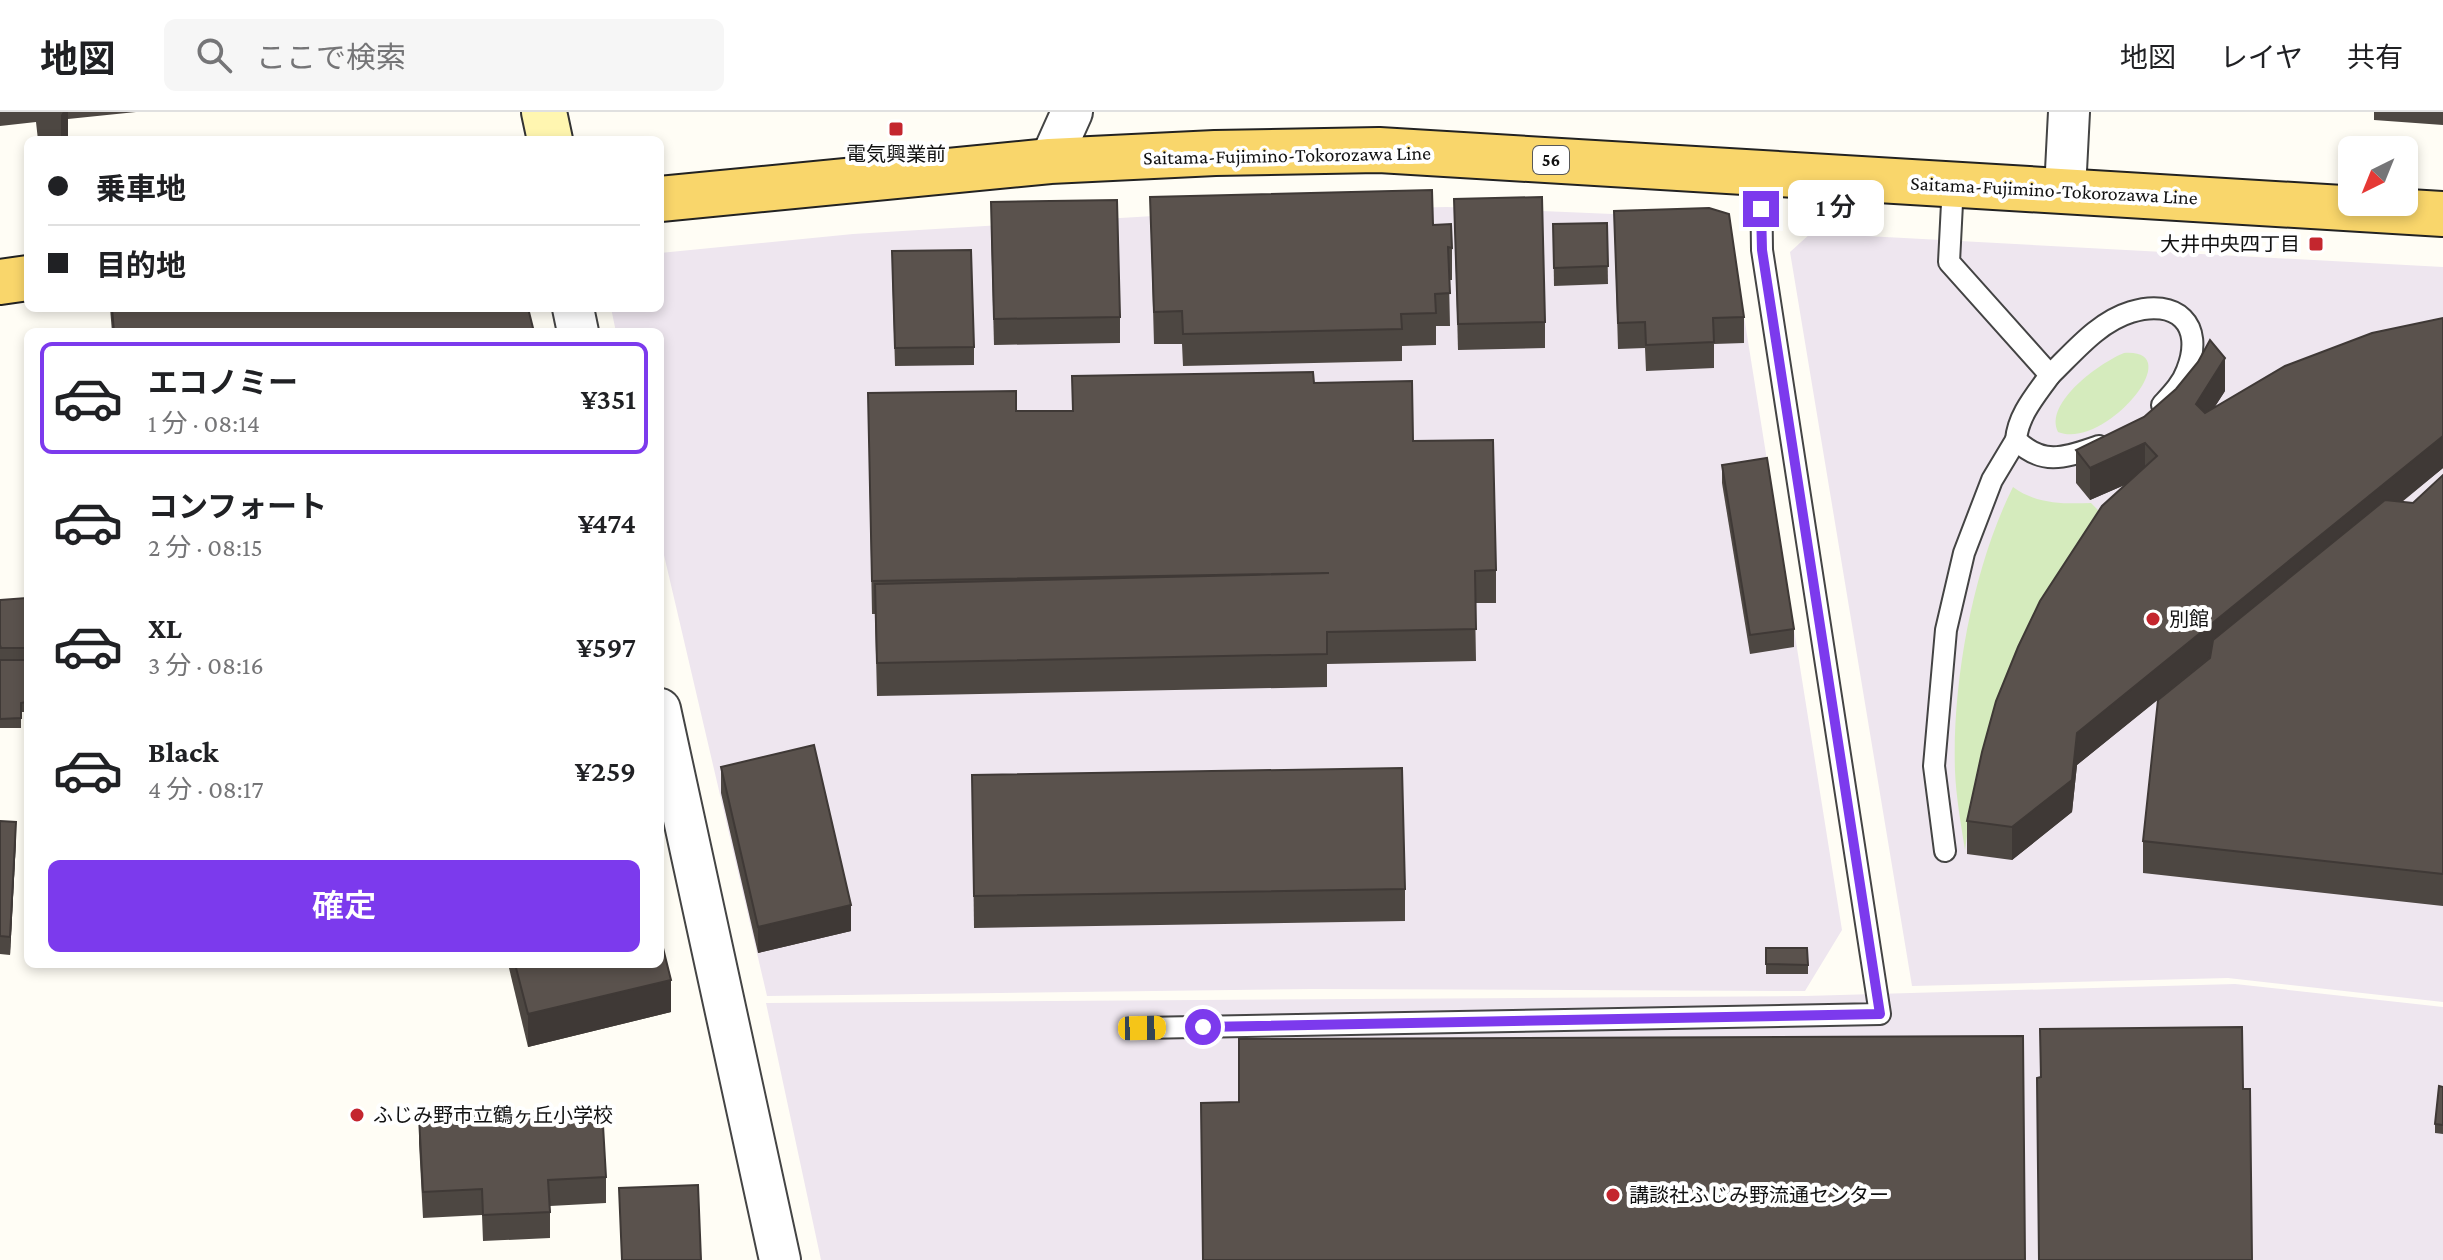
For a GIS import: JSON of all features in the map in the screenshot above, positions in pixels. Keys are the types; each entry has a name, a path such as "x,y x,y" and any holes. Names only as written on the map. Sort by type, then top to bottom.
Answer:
{"main road":[{"name":"Saitama-Fujimino-Tokorozawa Line","path":"664,199 1050,161 1215,153 1379,150 2443,214"},
{"path":"0,282 24,279"}],"street":[{"path":"544,112 549,136"},
{"path":"1050,161 1072,112"},
{"path":"2065,190 2069,112"},
{"path":"664,727 780,1260"}],"lane":[{"path":"1142,1028 1880,1014 1762,250 1761,172"},
{"path":"1953,184 1949,262 2050,375"},
{"path":"1945,851 1934,766 1946,630 1964,553 1992,480 2016,440 2017,428 2027,408 2050,375 2089,336 2129,312 2163,308 2188,322 2193,338 2192,354 2177,388 2147,418"},
{"path":"2016,440 2040,457 2055,459 2098,447 2115,438"}],"shaded area":[{"path":"1447,207 1707,218 1732,241 1842,930 1805,991 1311,989 767,996 664,555 664,328 615,328 612,312 664,312 664,253 853,234 1237,211"},
{"path":"1811,233 2443,267 2443,1002 2228,978 1912,986 1790,252"},
{"path":"2235,984 2443,1007 2443,1260 821,1260 766,1003 1805,996"}],"green space":[{"path":"2124,353 2142,356 2148,366 2145,381 2133,398 2117,414 2097,427 2077,434 2058,432 2056,421 2066,397 2089,374"},
{"path":"2013,487 2040,500 2091,503 2110,522 1992,726 1975,780 1965,850 1955,771 1961,663 1976,589"}],"building":[{"path":"1432,190 1433,225 1451,224 1452,248 1448,247 1450,293 1435,294 1436,313 1401,314 1402,329 1183,334 1182,311 1154,312 1150,197"},
{"path":"1542,197 1545,322 1458,324 1454,199"},
{"path":"1117,200 1120,317 994,319 991,202"},
{"path":"1709,208 1729,214 1744,317 1713,318 1714,342 1646,345 1645,322 1618,323 1614,211"},
{"path":"1607,223 1608,266 1554,268 1553,224"},
{"path":"971,250 974,347 895,348 892,251"},
{"path":"112,312 529,312 533,328 114,328"},
{"name":"別館","path":"2443,318 2443,436 2077,733 2072,780 2012,827 1967,821 1996,701 2040,601 2102,506 2157,456 2145,443 2090,468 2076,450 2144,417 2176,389 2198,362 2210,340 2225,358 2196,404 2205,413 2285,366 2372,333"},
{"path":"1313,372 1314,383 1412,381 1413,441 1493,440 1496,570 1475,571 1476,629 1327,632 1327,654 877,663 875,584 1329,573 872,581 868,393 1016,391 1016,411 1073,411 1072,376"},
{"path":"1767,458 1794,629 1750,635 1722,465"},
{"path":"2443,475 2443,874 2143,841 2158,700 2210,658 2213,640 2385,500 2413,503"},
{"path":"24,598 24,648 1,648 0,600"},
{"path":"0,660 24,660 21,718 0,719"},
{"path":"814,745 851,905 758,927 721,767"},
{"path":"1402,768 1405,889 974,896 972,775"},
{"path":"0,821 16,822 10,937 0,936"},
{"path":"1766,948 1807,948 1808,965 1766,964"},
{"path":"664,952 671,980 528,1014 516,968 664,968"},
{"path":"2242,1027 2243,1089 2250,1089 2252,1260 2039,1260 2037,1078 2041,1077 2040,1029"},
{"name":"講談社ふじみ野流通センター","path":"2023,1036 2025,1260 1203,1260 1201,1103 1239,1102 1239,1039"},
{"path":"2439,1086 2443,1087 2443,1125 2435,1124"},
{"path":"602,1108 606,1177 548,1180 550,1212 483,1215 482,1189 423,1192 419,1117"},
{"path":"698,1185 701,1260 622,1260 619,1188"}],"place":[{"name":"電気興業前","path":"896,129"},
{"name":"大井中央四丁目","path":"2316,244"},
{"name":"別館","path":"2153,619"},
{"name":"ふじみ野市立鶴ヶ丘小学校","path":"357,1115"},
{"name":"講談社ふじみ野流通センター","path":"1613,1195"}],"route":[{"path":"1203,1027 1880,1014 1762,250 1761,209"}]}
